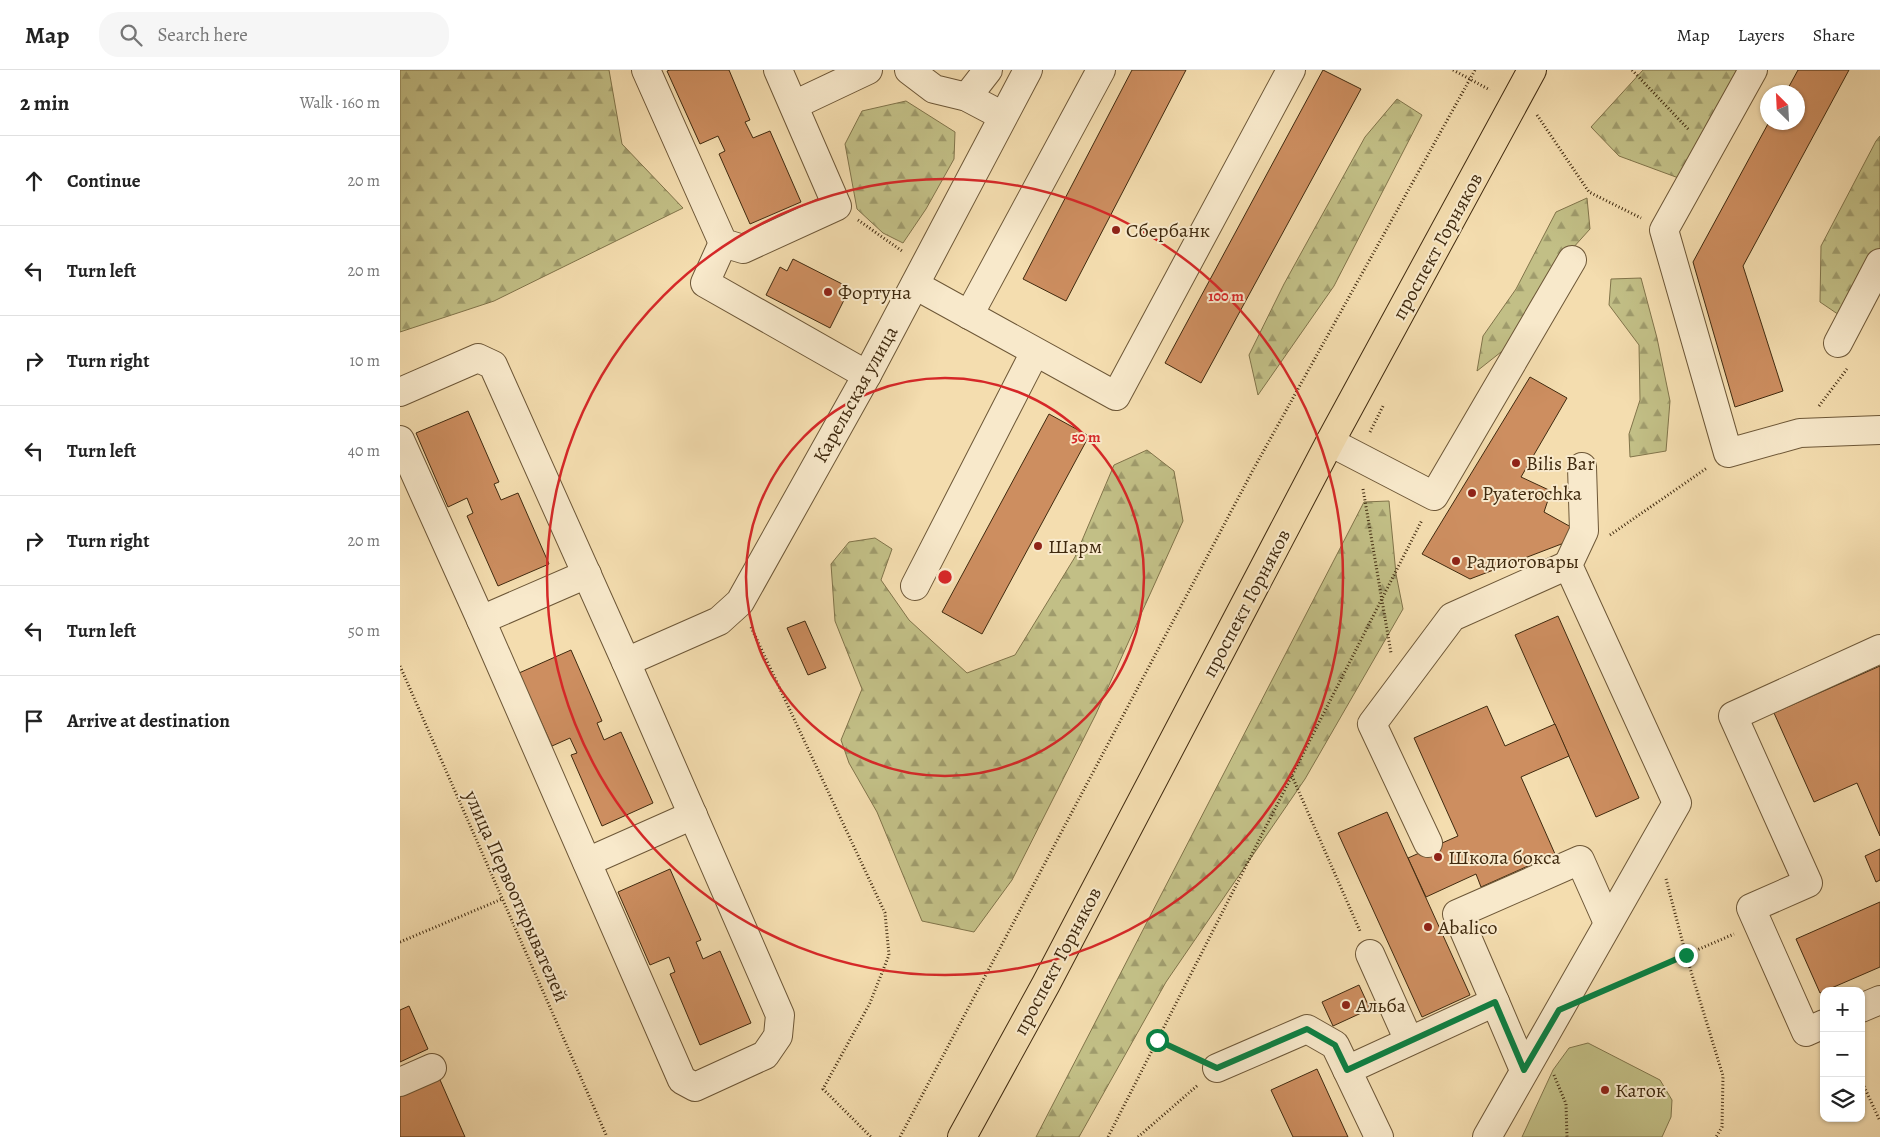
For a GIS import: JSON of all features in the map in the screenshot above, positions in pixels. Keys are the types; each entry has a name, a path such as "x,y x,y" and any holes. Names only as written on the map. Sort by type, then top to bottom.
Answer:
{"main road":[{"name":"проспект Горняков","path":"962,1137 1046,984 1330,442 1526,109 1532,70"}],"street":[{"path":"646,70 723,243 705,283 867,375"},
{"path":"723,243 743,249 837,206 778,70"},
{"path":"794,105 868,70"},
{"path":"909,70 934,89 967,97 1003,116"},
{"path":"967,97 988,70"},
{"name":"Карельская улица","path":"626,662 719,621 740,602 867,375 1028,70"},
{"path":"969,315 1101,70"},
{"path":"920,276 969,315 1116,396 1291,70"},
{"path":"1753,70 1664,230 1728,453 1800,433 1880,430"},
{"path":"1330,442 1434,496 1572,260"},
{"path":"1844,354 1880,262"},
{"path":"915,586 1035,352"},
{"path":"400,392 478,358 493,366 626,662 780,1015 778,1036 765,1055 695,1087 682,1080 481,620 400,440"},
{"path":"1428,843 1372,724 1452,618 1568,565 1584,531 1582,467"},
{"path":"1487,1137 1677,803 1568,565"},
{"path":"481,620 587,574"},
{"path":"1820,1026 1806,1032 1751,908 1808,883 1733,716 1880,649"},
{"path":"587,862 693,814"},
{"path":"1524,1070 1457,914 1580,860 1608,923"},
{"path":"1370,954 1409,1041"},
{"path":"1865,1006 1880,1000"},
{"path":"1347,1070 1495,1002"},
{"path":"1217,1068 1307,1029 1335,1045 1378,1137"},
{"path":"400,1082 432,1068"}],"path":[{"path":"1453,70 1470,80"},
{"path":"900,1137 1253,470 1476,70"},
{"path":"1632,70 1708,150"},
{"path":"1526,109 1541,108"},
{"path":"1526,109 1533,124"},
{"path":"1526,109 1589,192 1664,230"},
{"path":"837,206 920,276"},
{"path":"1800,433 1844,354"},
{"path":"1385,403 1357,455 1397,690"},
{"path":"1608,537 1728,453"},
{"path":"1108,1137 1434,496"},
{"path":"740,602 885,913 888,955 870,1003 823,1088 871,1137"},
{"name":"улица Первооткрывателей","path":"400,666 607,1137"},
{"path":"1292,775 1370,954"},
{"path":"1656,840 1686,955 1723,1076 1722,1126 1716,1137"},
{"path":"400,942 502,899"},
{"path":"1559,1010 1758,924"},
{"path":"1138,1137 1217,1068 1157,1040"},
{"path":"1540,1042 1566,1104 1567,1137"},
{"path":"1865,1089 1880,1121"}],"green space":[{"path":"400,70 609,70 622,144 683,208 494,301 400,332"},
{"path":"1643,70 1752,70 1684,180 1619,156 1591,127"},
{"path":"1397,99 1422,115 1334,286 1258,395 1249,355 1284,284 1365,137"},
{"path":"906,101 955,132 954,159 926,209 903,243 883,233 857,209 845,144 862,111"},
{"path":"1880,136 1880,273 1848,321 1820,302 1821,246"},
{"path":"1587,198 1590,229 1554,269 1520,337 1477,371 1483,336 1516,289 1556,212"},
{"path":"1641,278 1657,338 1670,401 1666,451 1630,457 1629,434 1640,400 1639,345 1609,305 1611,279"},
{"path":"1147,450 1174,471 1183,521 1096,714 1012,880 974,932 922,921 877,812 849,763 841,740 862,689 835,621 831,564 849,542 875,538 892,549 881,580 909,620 967,673 1015,655 1075,557 1114,465"},
{"path":"1389,501 1396,574 1403,609 1305,779 1166,982 1079,1137 1036,1137 1364,502"},
{"name":"Каток","path":"1588,1043 1660,1080 1672,1100 1671,1117 1662,1137 1522,1137 1553,1070 1569,1048"}],"building":[{"path":"729,70 750,120 745,122 753,138 770,131 801,202 750,224 719,154 725,151 718,136 700,144 667,71"},
{"path":"1132,70 1186,70 1066,301 1023,279"},
{"path":"1323,70 1361,89 1201,383 1165,363"},
{"path":"1798,70 1849,70 1743,266 1783,391 1735,407 1693,262 1765,130 1805,130 1805,85 1790,85"},
{"path":"793,259 850,288 830,328 766,295 780,267 787,271"},
{"path":"1530,377 1567,398 1521,477 1551,491 1544,512 1571,527 1564,543 1470,579 1422,554"},
{"path":"468,411 499,482 494,484 501,500 518,493 549,564 498,586 467,516 473,513 467,498 448,507 416,433"},
{"path":"1049,414 1089,436 982,634 942,612"},
{"path":"1558,616 1639,798 1596,817 1515,635"},
{"path":"805,621 826,668 808,675 787,628"},
{"path":"571,650 602,721 597,723 604,740 621,732 653,803 602,826 571,755 577,753 570,738 552,746 519,673"},
{"path":"1880,666 1880,836 1857,783 1814,802 1774,713"},
{"path":"1487,706 1505,746 1555,724 1569,756 1521,777 1555,854 1481,887 1476,874 1426,897 1408,858 1458,836 1414,738"},
{"path":"1387,812 1470,995 1422,1017 1338,833"},
{"path":"1880,849 1880,880 1876,882 1865,856"},
{"path":"670,869 701,940 696,942 703,959 720,951 751,1023 700,1045 670,974 675,972 669,957 650,965 618,892"},
{"path":"1880,902 1880,967 1834,987 1820,987 1820,993 1796,939"},
{"path":"1359,985 1370,1009 1333,1026 1322,1002"},
{"path":"409,1006 428,1049 400,1062 400,1010"},
{"path":"1317,1069 1348,1137 1293,1137 1271,1090"},
{"path":"437,1073 465,1137 400,1137 400,1089"}],"place":[{"name":"Сбербанк","path":"1116,230"},
{"name":"Фортуна","path":"828,292"},
{"name":"Bilis Bar","path":"1516,463"},
{"name":"Pyaterochka","path":"1472,493"},
{"name":"Шарм","path":"1038,546"},
{"name":"Радиотовары","path":"1456,561"},
{"name":"Школа бокса","path":"1438,857"},
{"name":"Abalico","path":"1428,927"},
{"name":"Альба","path":"1346,1005"},
{"name":"Каток","path":"1605,1090"}],"route":[{"path":"1157,1040 1217,1068 1307,1029 1335,1045 1347,1070 1495,1002 1524,1070 1559,1010 1686,955"}]}
